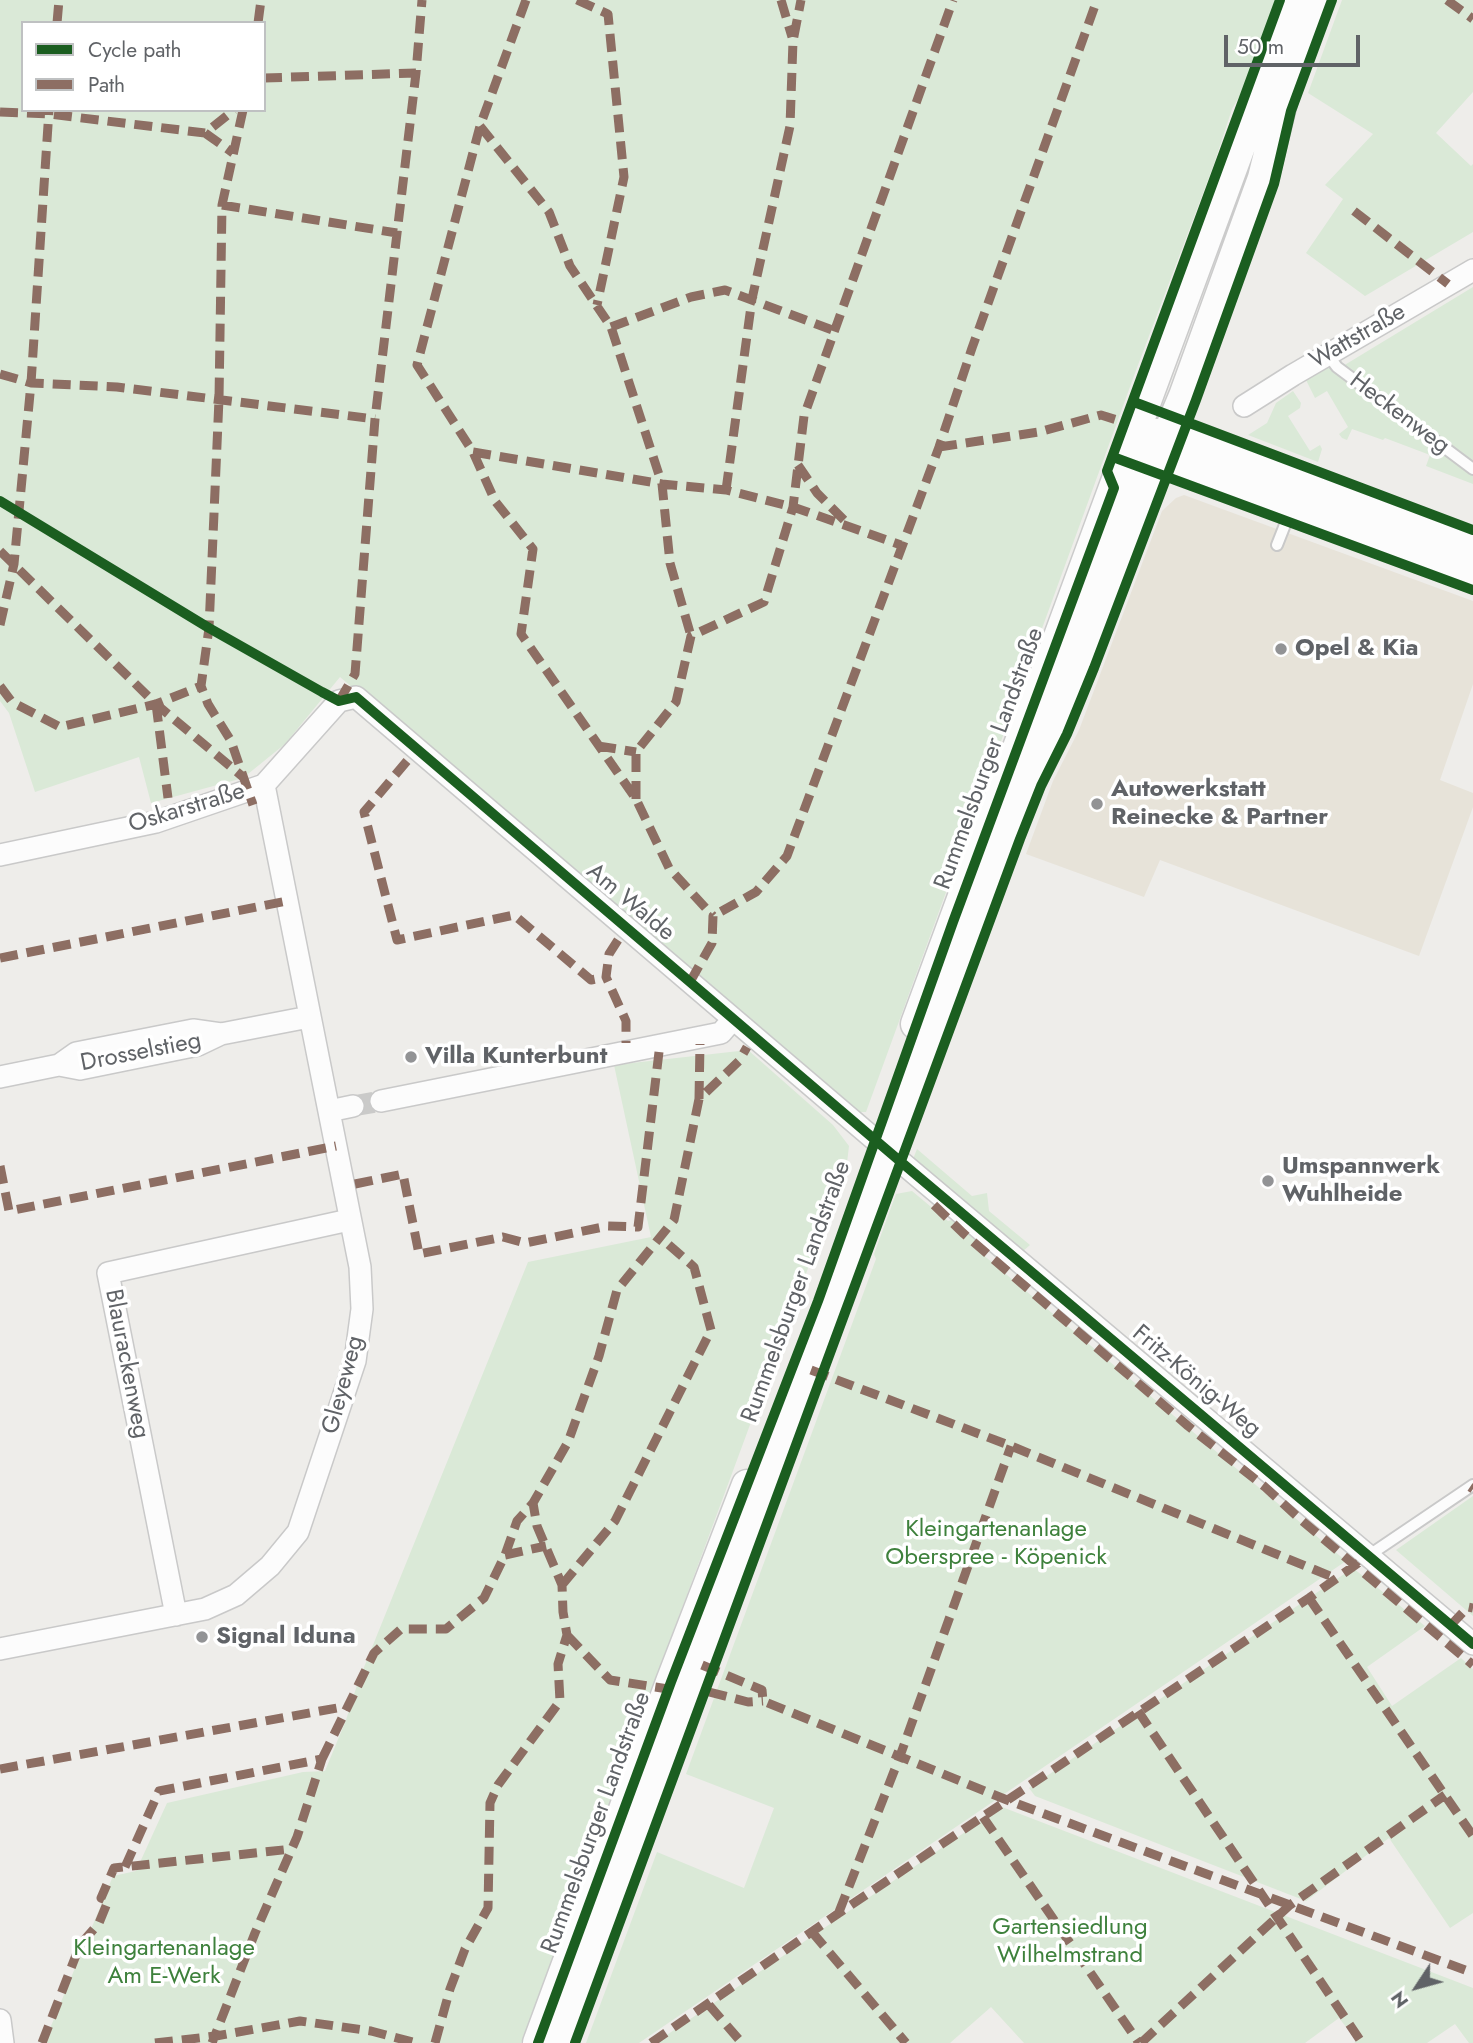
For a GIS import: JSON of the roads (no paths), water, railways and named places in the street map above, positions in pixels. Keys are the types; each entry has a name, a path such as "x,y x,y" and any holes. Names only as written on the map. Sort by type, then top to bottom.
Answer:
{"main road":[{"name":"Rummelsburger Landstraße","path":"562,2043 883,1146 953,922 1294,0"},
{"name":"Rummelsburger Landstraße","path":"538,2043 671,1682 818,1301 1029,781 1060,714 1162,447 1263,178 1286,86 1317,0"},
{"path":"1133,436 1473,548"},
{"path":"1162,447 1290,509 1473,577"}],"street":[{"name":"Wattstraße","path":"1244,406 1473,270"},
{"name":"Am Walde","path":"339,701 356,697 883,1146"},
{"name":"Oskarstraße","path":"0,855 156,822 264,785 339,701"},
{"name":"Gleyeweg","path":"0,1649 205,1609 236,1595 270,1566 298,1532 355,1362 362,1309 360,1266 264,785"},
{"name":"Drosselstieg","path":"0,1077 59,1065 80,1069 198,1045 221,1034 309,1017"},
{"path":"381,1101 720,1033 733,1019"},
{"path":"329,1111 353,1106"},
{"name":"Fritz-König-Weg","path":"883,1146 1473,1644"},
{"name":"Blaurackenweg","path":"176,1615 108,1273 349,1220"},
{"path":"0,2020 3,2043"}],"lane":[{"name":"Heckenweg","path":"1328,355 1337,367 1473,469"},
{"path":"1277,545 1290,509"},
{"path":"1368,1556 1473,1485"}],"tunnel":[{"path":"353,1106 381,1101"}],"place":[{"name":"Opel & Kia","path":"1281,649"},
{"name":"Autowerkstatt Reinecke & Partner","path":"1097,804"},
{"name":"Villa Kunterbunt","path":"411,1057"},
{"name":"Umspannwerk Wuhlheide","path":"1268,1181"},
{"name":"Signal Iduna","path":"202,1637"}],"park label":[{"name":"Kleingartenanlage Oberspree - Köpenick","path":"996,1544"},
{"name":"Gartensiedlung Wilhelmstrand","path":"1070,1942"},
{"name":"Kleingartenanlage Am E-Werk","path":"164,1963"}]}
